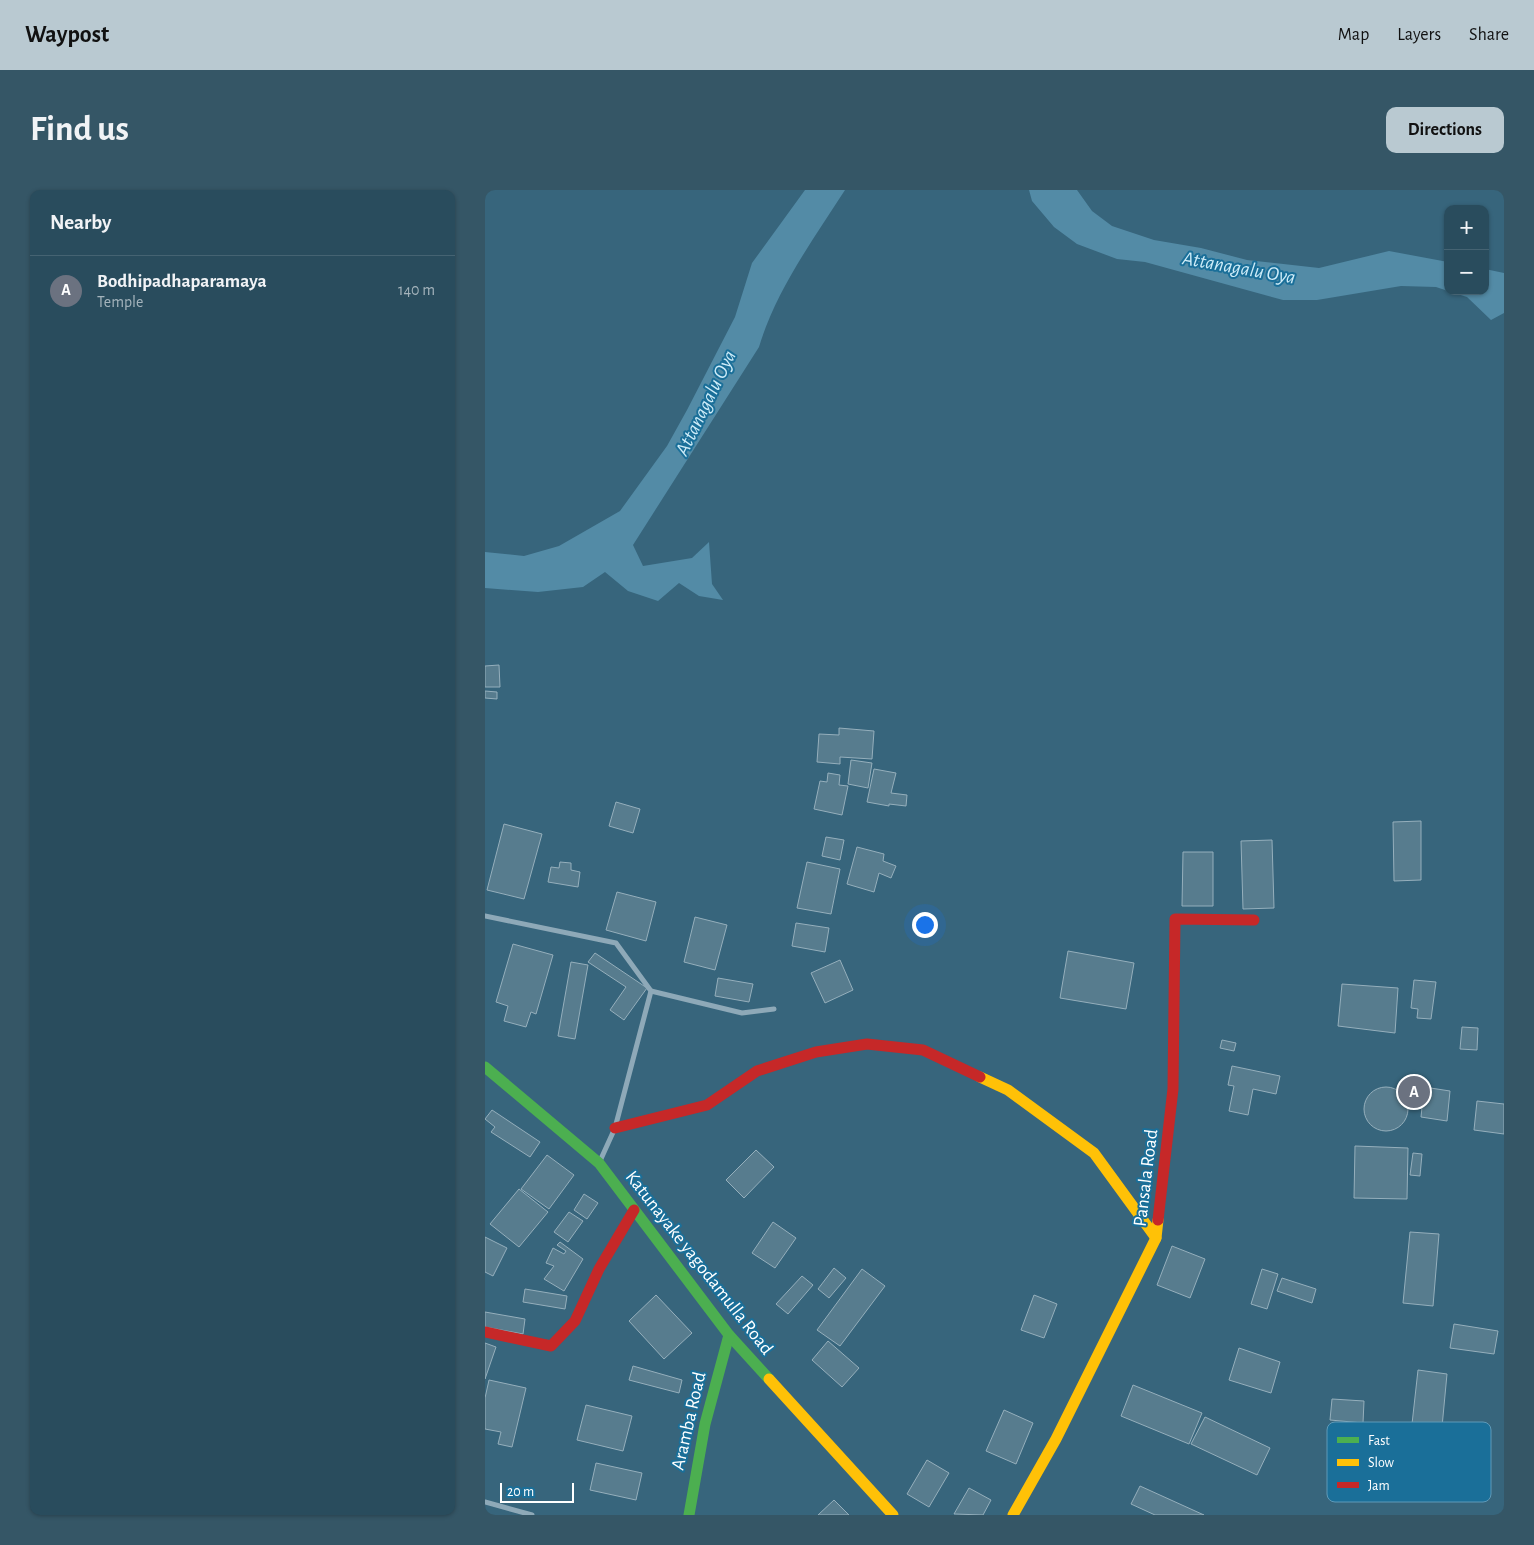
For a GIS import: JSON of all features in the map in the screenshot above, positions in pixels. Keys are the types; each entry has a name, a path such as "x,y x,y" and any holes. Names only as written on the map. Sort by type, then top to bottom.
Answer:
{"street":[{"path":"485,916 617,943 651,991 742,1013 774,1009"},
{"name":"Pansala Road","path":"1013,1515 1056,1439 1156,1238 1173,1089 1175,919 1254,920"},
{"path":"599,1163 615,1128 651,991"},
{"path":"615,1128 707,1105 757,1070 816,1052 867,1044 923,1050 1008,1090 1094,1153 1156,1238"},
{"name":"Katunayake yagodamulla Road","path":"485,1067 599,1163 729,1335 893,1515"},
{"path":"485,1332 551,1346 575,1321 599,1269 634,1210"},
{"name":"Aramba Road","path":"689,1515 693,1478 707,1412 729,1335"},
{"path":"485,1502 532,1515"}],"water":[{"name":"Attanagalu Oya","path":"805,190 845,190 785,285 766,326 759,347 633,545 643,566 692,558 709,542 712,584 723,600 699,596 679,583 658,601 628,591 605,572 583,587 538,592 485,588 485,552 524,556 559,546 620,511 667,446 687,410 735,317 752,263"},
{"name":"Attanagalu Oya","path":"1029,190 1077,190 1092,211 1112,226 1154,240 1201,248 1247,260 1319,268 1389,251 1444,261 1444,290 1436,287 1401,286 1317,300 1283,300 1145,262 1117,259 1077,244 1054,227 1032,201"},
{"path":"1489,270 1504,273 1504,313 1491,320 1467,297 1461,295 1489,295"}],"building":[{"path":"499,665 500,687 485,687 485,666"},
{"path":"485,691 497,692 497,699 485,698"},
{"path":"839,728 874,731 872,759 840,757 840,764 817,762 819,734 839,735"},
{"path":"851,760 872,763 868,788 848,784"},
{"path":"874,769 896,773 891,793 907,795 906,806 889,804 889,806 867,802"},
{"path":"828,773 840,775 839,785 848,786 842,815 814,809 820,781 827,782"},
{"path":"616,802 640,809 633,833 609,826"},
{"path":"1421,821 1421,880 1394,881 1393,822"},
{"path":"504,824 542,834 524,899 487,890"},
{"path":"826,837 844,840 840,860 822,856"},
{"path":"1272,840 1274,908 1243,909 1241,841"},
{"path":"857,847 884,854 883,861 896,866 891,878 879,873 874,892 847,884"},
{"path":"1183,852 1213,852 1213,906 1182,906"},
{"path":"560,862 571,863 571,870 580,872 578,887 548,882 551,867 559,868"},
{"path":"807,862 840,869 831,914 797,908"},
{"path":"617,892 656,902 646,941 606,930"},
{"path":"695,917 727,925 715,970 684,962"},
{"path":"796,923 829,928 825,952 792,946"},
{"path":"513,944 553,955 536,1014 531,1012 526,1027 504,1021 508,1006 496,1002"},
{"path":"1068,951 1134,963 1126,1009 1060,998"},
{"path":"595,953 647,988 624,1020 610,1010 626,987 588,962"},
{"path":"840,960 853,990 825,1003 811,973"},
{"path":"571,962 588,965 575,1039 558,1036"},
{"path":"718,978 753,984 749,1002 715,996"},
{"path":"1414,980 1436,982 1431,1019 1417,1018 1418,1009 1411,1008"},
{"path":"1342,984 1398,988 1395,1033 1338,1026"},
{"path":"1462,1027 1478,1028 1477,1050 1460,1049"},
{"path":"1222,1040 1236,1043 1234,1051 1220,1048"},
{"path":"1232,1066 1280,1076 1276,1094 1253,1089 1248,1115 1229,1111 1234,1086 1228,1085"},
{"path":"1390,1087 1402,1093 1407,1100 1407,1118 1402,1125 1395,1130 1382,1131 1374,1128 1367,1121 1364,1105 1367,1097 1374,1090"},
{"path":"1424,1087 1450,1091 1447,1121 1421,1117"},
{"path":"1477,1101 1504,1104 1504,1134 1474,1130"},
{"path":"492,1110 540,1142 530,1157 491,1132 495,1127 485,1119"},
{"path":"1355,1146 1408,1148 1407,1199 1354,1198"},
{"path":"756,1150 774,1167 744,1198 726,1180"},
{"path":"1413,1153 1422,1154 1420,1176 1410,1175"},
{"path":"547,1155 574,1175 549,1209 521,1189"},
{"path":"519,1189 548,1212 519,1247 490,1224"},
{"path":"584,1194 598,1203 587,1219 574,1210"},
{"path":"569,1212 583,1221 568,1242 554,1232"},
{"path":"773,1222 796,1238 775,1268 752,1253"},
{"path":"1410,1232 1439,1234 1433,1306 1403,1303"},
{"path":"485,1237 507,1248 493,1276 485,1272"},
{"path":"560,1242 583,1259 564,1291 544,1279 554,1266 546,1263 553,1248 564,1254 566,1251 557,1245"},
{"path":"1172,1246 1205,1259 1190,1298 1157,1285"},
{"path":"834,1268 846,1278 829,1298 818,1289"},
{"path":"862,1269 885,1286 840,1346 817,1330"},
{"path":"1262,1269 1278,1274 1267,1309 1251,1304"},
{"path":"802,1276 813,1285 788,1314 776,1304"},
{"path":"1282,1278 1316,1289 1312,1303 1277,1291"},
{"path":"525,1289 567,1296 565,1309 523,1302"},
{"path":"656,1295 692,1333 664,1359 629,1321"},
{"path":"1034,1295 1057,1304 1044,1338 1021,1330"},
{"path":"485,1312 525,1319 523,1334 485,1327"},
{"path":"1454,1324 1498,1331 1494,1354 1450,1348"},
{"path":"828,1341 859,1368 842,1387 812,1360"},
{"path":"485,1343 496,1347 485,1379"},
{"path":"1239,1348 1280,1362 1271,1393 1229,1380"},
{"path":"633,1366 682,1380 679,1393 629,1380"},
{"path":"1418,1370 1447,1374 1442,1422 1412,1422"},
{"path":"489,1380 526,1388 512,1447 498,1444 501,1432 485,1429 485,1398"},
{"path":"1133,1385 1202,1413 1189,1444 1121,1416"},
{"path":"1332,1399 1364,1401 1363,1422 1330,1420"},
{"path":"586,1405 632,1416 623,1451 577,1440"},
{"path":"1004,1410 1033,1423 1016,1464 986,1451"},
{"path":"1205,1417 1270,1448 1257,1475 1191,1444"},
{"path":"927,1460 949,1473 929,1507 907,1494"},
{"path":"596,1463 642,1473 636,1500 590,1490"},
{"path":"1140,1486 1204,1515 1155,1515 1131,1504"},
{"path":"969,1488 991,1500 983,1515 954,1514"},
{"path":"834,1500 849,1515 818,1515"}],"traffic: fast":[{"path":"485,1067 599,1163 729,1335 769,1379"},
{"path":"689,1515 705,1424 729,1335"}],"traffic: slow":[{"path":"980,1077 1008,1090 1094,1153 1156,1238"},
{"path":"1013,1515 1056,1439 1156,1238 1158,1220"},
{"path":"769,1379 893,1515"}],"traffic: jam":[{"path":"1158,1220 1173,1089 1175,919 1254,920"},
{"path":"615,1128 707,1105 757,1071 816,1052 867,1044 923,1050 980,1077"},
{"path":"485,1332 551,1346 575,1321 599,1269 634,1210"}],"place":[{"name":"Bodhipadhaparamaya","path":"1414,1092"}]}
